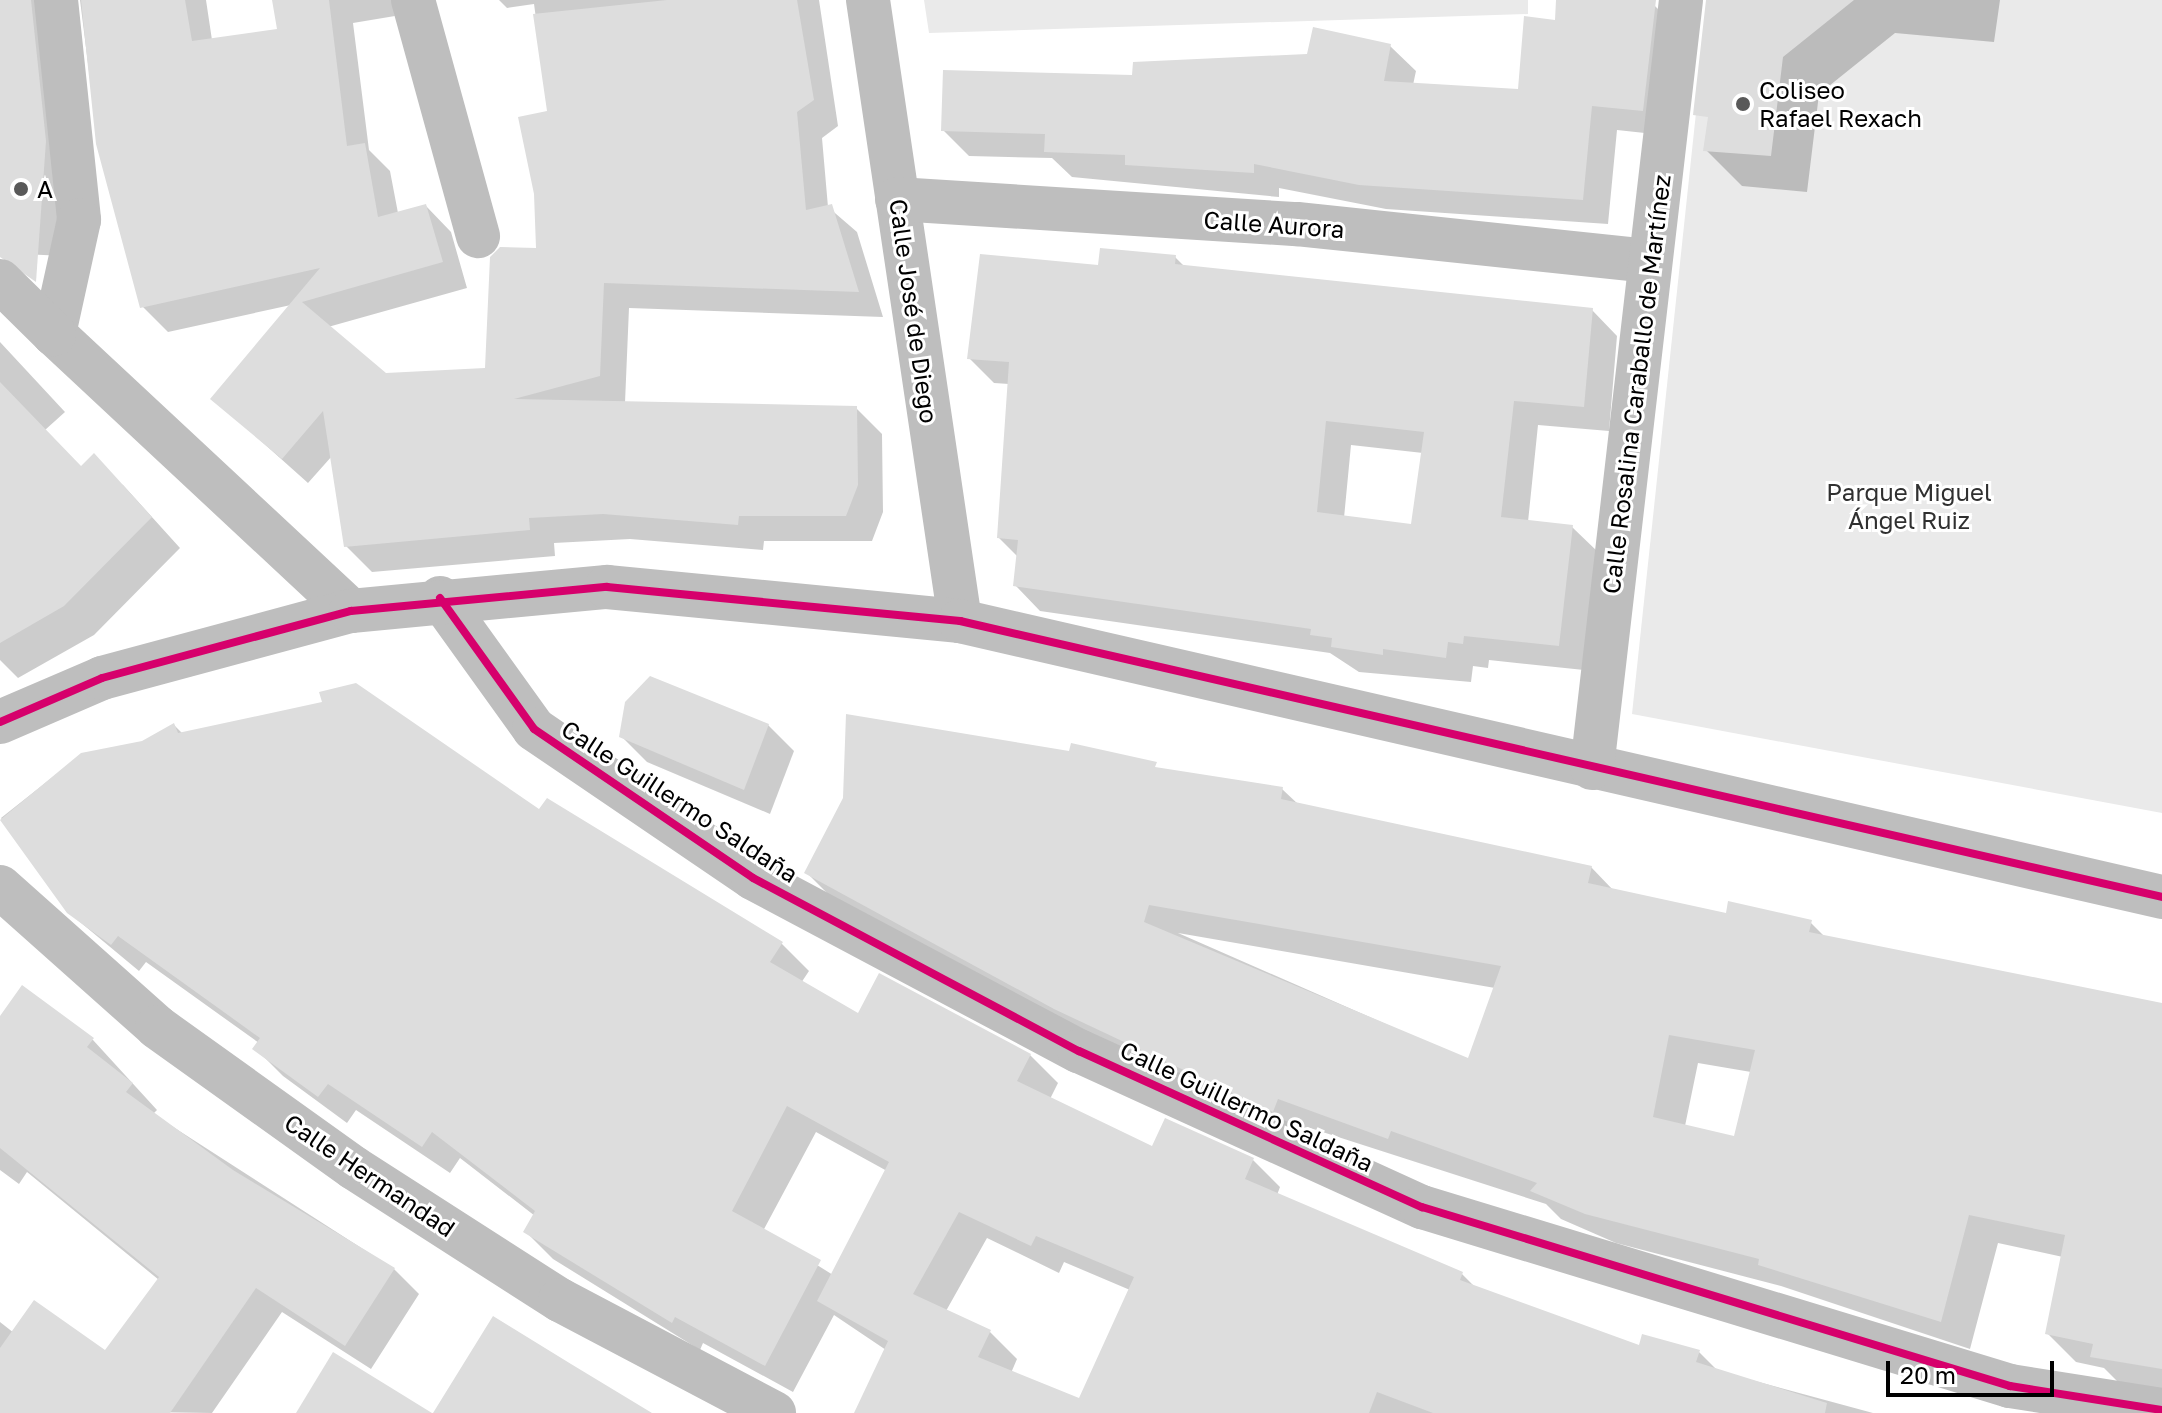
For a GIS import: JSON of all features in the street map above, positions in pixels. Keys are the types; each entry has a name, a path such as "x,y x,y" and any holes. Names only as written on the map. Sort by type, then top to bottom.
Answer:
{"street":[{"path":"54,334 79,220 56,0"},
{"path":"413,0 478,236"},
{"name":"Calle José de Diego","path":"868,0 960,621"},
{"name":"Calle Rosalina Caraballo de Martínez","path":"1592,768 1681,0"},
{"name":"Calle Aurora","path":"897,199 1297,224 1650,261"},
{"path":"0,281 351,611"},
{"path":"0,722 102,678 351,611 440,598 607,587 960,621 2162,897"},
{"name":"Calle Guillermo Saldaña","path":"440,598 534,729 753,878 1079,1051 1422,1207 2010,1386 2162,1410"},
{"name":"Calle Hermandad","path":"0,887 157,1027 354,1168 560,1300 774,1413"}],"green space":[{"path":"924,0 1528,0 1528,14 929,33"},
{"name":"Parque Miguel Ángel Ruiz","path":"1708,0 2162,0 2162,813 1632,714"}],"building":[{"path":"0,0 31,0 46,141 36,282 0,257"},
{"path":"81,0 185,0 192,41 277,29 272,0 329,0 347,146 365,143 378,217 426,204 443,262 302,302 386,373 485,368 490,257 500,247 536,248 534,194 518,117 547,111 533,14 667,0 797,0 814,100 797,112 806,210 832,204 859,292 604,283 600,376 514,399 857,406 858,485 846,516 739,516 738,525 603,514 529,518 530,530 344,547 323,411 282,459 210,399 320,268 140,308 96,144"},
{"path":"1556,0 1656,0 1643,111 1592,106 1583,200 1359,185 1254,164 1254,173 1125,165 1125,155 1044,152 1045,134 941,131 943,70 1132,75 1133,62 1307,54 1313,27 1391,44 1384,81 1518,89 1524,16 1555,20"},
{"name":"Coliseo Rafael Rexach","path":"1706,0 1854,0 1783,57 1771,156 1703,151 1708,117 1693,115"},
{"path":"1100,248 1176,255 1175,264 1593,308 1584,407 1514,401 1501,517 1573,525 1559,646 1464,636 1463,644 1448,642 1446,658 1383,649 1383,655 1331,647 1332,638 1310,635 1311,629 1013,586 1018,540 997,538 1009,362 967,359 980,254 1098,265","holes":["1326,421 1424,432 1411,524 1317,512"]},
{"path":"0,382 81,466 94,453 152,517 64,606 0,643"},
{"path":"650,676 769,724 744,790 619,737 625,702"},
{"path":"356,683 539,809 547,798 783,942 770,962 858,1013 879,973 1031,1054 1017,1081 1152,1146 1165,1118 1254,1158 1245,1179 1463,1272 1460,1280 1639,1345 1642,1334 1700,1350 1696,1362 1827,1403 1825,1413 1433,1413 1377,1392 1369,1413 854,1413 888,1341 817,1301 889,1162 787,1106 732,1211 821,1260 765,1366 675,1317 672,1323 523,1232 535,1211 432,1132 422,1147 328,1084 318,1097 252,1049 260,1038 118,936 111,945 67,913 0,820 81,753 142,741 174,723 178,733 322,702 319,692","holes":["959,1212 1031,1246 1036,1236 1134,1277 1079,1398 978,1357 991,1330 913,1294"]},
{"path":"846,714 1069,751 1071,743 1157,762 1155,767 1283,787 1281,799 1592,866 1588,883 1726,913 1728,901 1812,920 1809,932 2162,1003 2162,1369 2090,1357 2093,1344 2045,1334 2065,1235 1969,1215 1941,1322 1758,1265 1759,1259 1585,1214 1530,1191 1537,1183 1391,1131 1388,1139 1278,1099 1273,1112 1054,1009 804,873 843,798","holes":["1149,905 1501,966 1468,1058 1144,922","1669,1035 1755,1050 1734,1136 1653,1117"]},
{"path":"22,985 94,1038 87,1047 133,1083 126,1092 233,1170 395,1268 345,1346 256,1288 170,1413 0,1413 0,1348 34,1300 105,1350 159,1277 0,1148 0,1016"},
{"path":"493,1316 571,1364 652,1413 433,1413"},
{"path":"333,1352 432,1413 296,1413"}],"cycle path":[{"path":"0,722 102,678 351,611 607,587 960,621 2162,897"},
{"path":"440,598 534,729 753,878 1079,1051 1422,1207 2010,1386 2162,1410"}],"place":[{"name":"Coliseo Rafael Rexach","path":"1743,104"},
{"name":"A","path":"21,189"}]}
